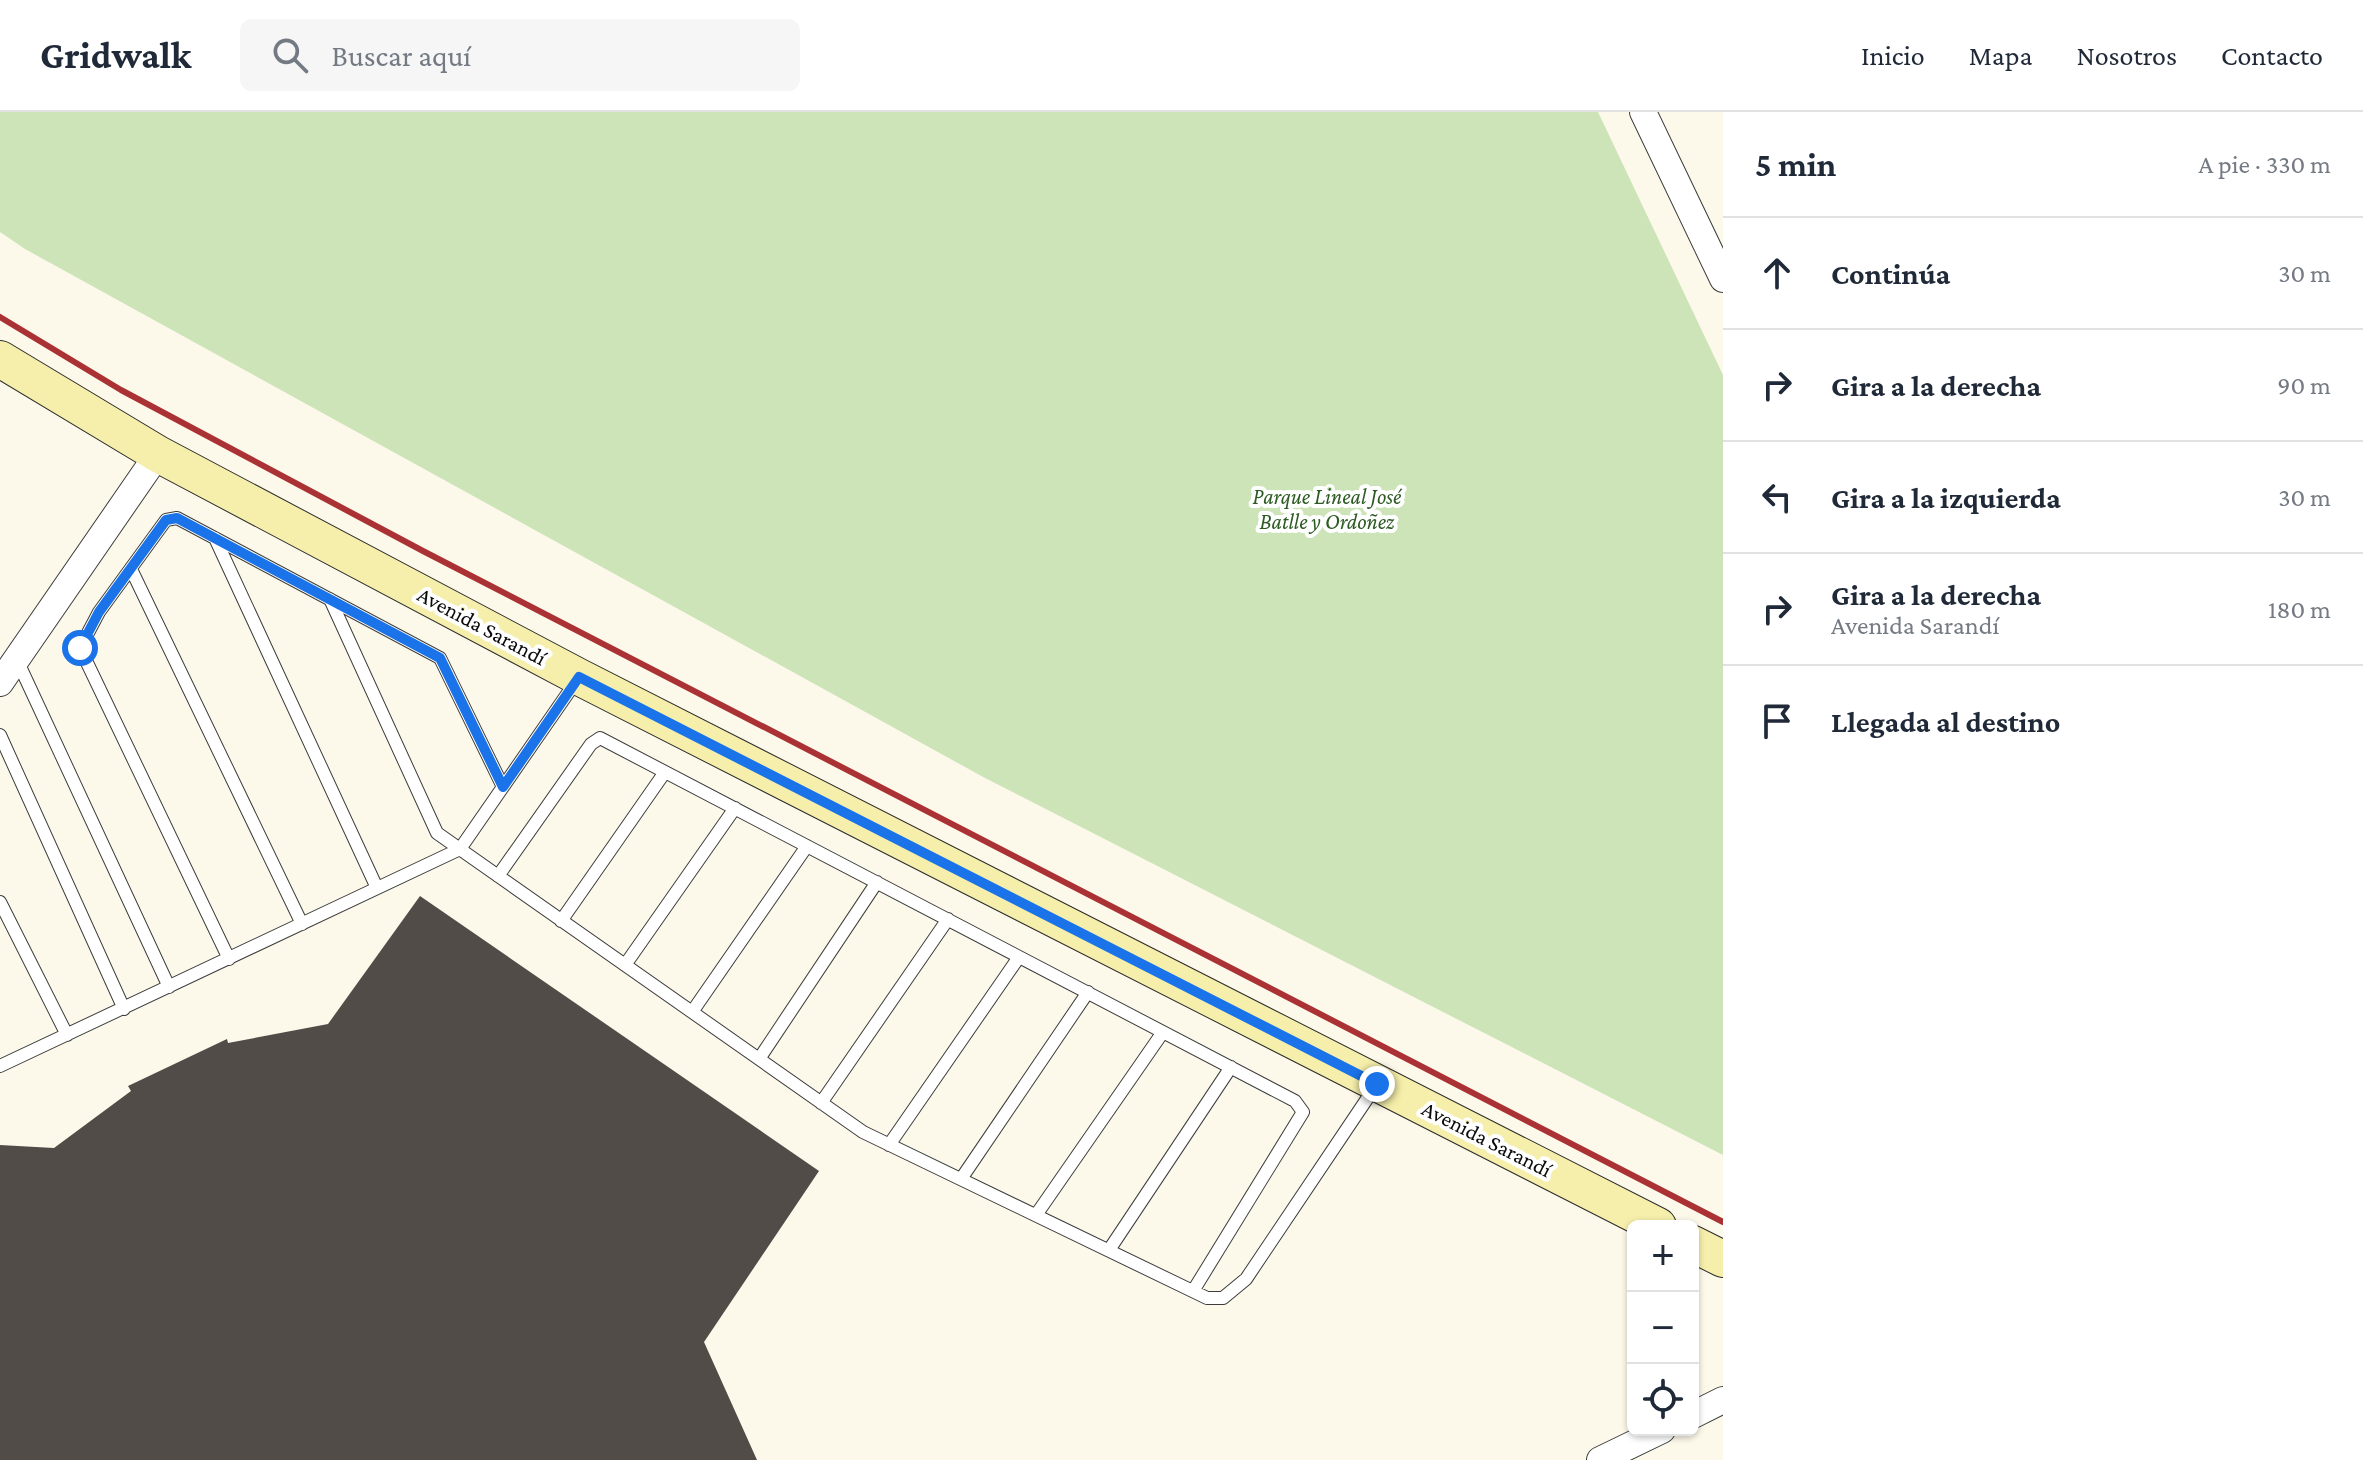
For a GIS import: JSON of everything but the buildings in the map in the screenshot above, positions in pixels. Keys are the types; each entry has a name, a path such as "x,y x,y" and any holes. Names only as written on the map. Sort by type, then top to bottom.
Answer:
{"street":[{"path":"1643,112 1723,279"},
{"name":"Avenida Sarandí","path":"0,359 158,454 579,677 1646,1220"},
{"path":"0,683 158,454"},
{"path":"1699,1247 1723,1259"},
{"path":"1699,1412 1723,1400"},
{"path":"1600,1460 1650,1436"}],"lane":[{"path":"229,959 80,648 99,612 166,520 177,518 440,658 503,787"},
{"path":"215,538 377,888"},
{"path":"131,569 302,924"},
{"path":"330,599 437,833 863,1132 1207,1298 1223,1298 1246,1279 1377,1084"},
{"path":"17,660 169,987"},
{"path":"0,1066 460,849 579,677"},
{"path":"0,735 124,1009"},
{"path":"498,876 591,744 600,738 1295,1101 1303,1112 1193,1291"},
{"path":"561,921 665,772"},
{"path":"625,965 735,808"},
{"path":"692,1012 807,846"},
{"path":"759,1059 877,882"},
{"path":"0,902 67,1035"},
{"path":"821,1103 948,919"},
{"path":"889,1145 1019,957"},
{"path":"961,1179 1088,992"},
{"path":"1036,1215 1163,1032"},
{"path":"1109,1250 1231,1067"}],"green space":[{"name":"Parque Lineal José Batlle y Ordoñez","path":"0,112 1598,112 1723,375 1723,1155 985,778 25,249 0,232"}],"railway":[{"path":"0,317 121,390 423,551 1723,1222"}],"route":[{"path":"80,648 99,612 166,520 177,518 440,658 503,787 579,677 1377,1084"}]}
